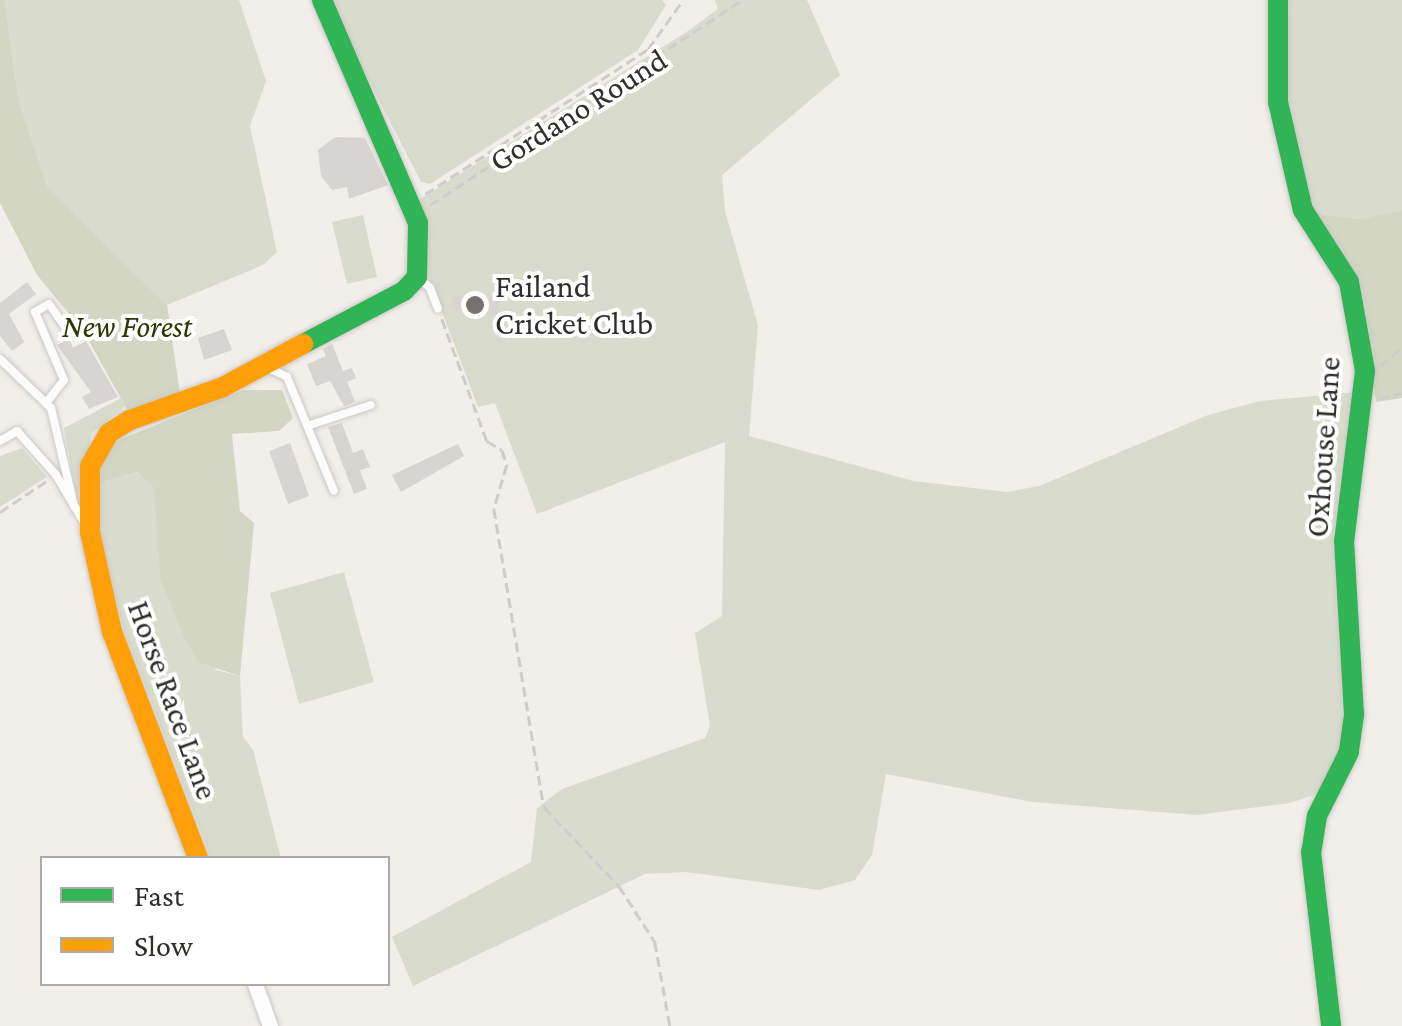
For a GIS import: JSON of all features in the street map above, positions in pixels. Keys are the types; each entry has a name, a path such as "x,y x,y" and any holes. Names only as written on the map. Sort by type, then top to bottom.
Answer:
{"street":[{"path":"322,0 336,46 418,222 417,277"},
{"name":"Oxhouse Lane","path":"1278,0 1282,120 1302,210 1348,282 1364,393 1344,540 1356,669 1352,735 1318,816 1311,852 1331,1026"},
{"name":"Horse Race Lane","path":"197,856 112,632 90,532 90,466 109,433 195,400 404,291 417,277"},
{"path":"256,986 270,1026"}],"lane":[{"path":"417,277 430,288 438,308"},
{"path":"46,403 64,380 33,316 49,304 68,331"},
{"path":"0,359 46,403 59,430 74,506"},
{"path":"263,364 286,377 310,425 334,491"},
{"path":"310,425 371,404"},
{"path":"0,441 18,430 56,474 90,532"}],"path":[{"path":"409,200 648,49 683,0"},
{"name":"Gordano Round","path":"418,222 433,201 742,0"},
{"path":"438,308 486,441 502,450 507,465 494,509 544,808 619,886 655,942 670,1026"},
{"path":"1364,393 1402,347"},
{"path":"1364,393 1402,393"},
{"path":"0,512 56,474"}],"shaded area":[{"path":"5,0 239,0 266,81 250,126 277,252 263,265 167,305 48,188 18,98"},
{"path":"334,0 662,0 666,5 638,50 430,184 421,182 340,24"},
{"path":"715,0 807,0 840,75 722,175 725,211 758,325 749,436 913,481 1007,492 1039,486 1208,415 1260,401 1359,392 1343,480 1349,732 1320,793 1290,803 1197,815 1033,802 886,774 872,855 855,880 819,890 686,872 645,874 413,986 392,937 531,862 537,808 562,789 705,738 710,726 695,633 722,616 725,442 537,514 495,403 478,407 428,275 420,199 685,33 718,9"},
{"path":"1289,0 1402,0 1402,210 1359,219 1313,213 1285,97"},
{"path":"363,215 377,277 347,284 332,222"},
{"path":"121,398 125,406 92,433 77,499 64,428"},
{"path":"22,448 47,477 0,507 0,456"},
{"path":"137,472 155,487 160,578 216,670 240,676 243,737 253,750 280,856 210,856 123,628 95,512 100,483"},
{"path":"344,572 374,682 299,704 270,593"}],"green space":[{"name":"New Forest","path":"0,0 5,0 18,98 48,188 167,305 180,394 128,411 84,332 37,275 0,203"},
{"path":"1402,210 1402,398 1376,402 1354,275 1313,213 1359,219"},
{"path":"243,390 282,390 293,418 279,431 232,434 240,511 254,523 240,676 198,662 185,639 160,578 154,487 137,472 100,483 93,475 114,442"}],"building":[{"path":"335,137 365,138 388,185 349,199 347,187 332,190 321,176 318,150"},
{"path":"27,282 36,294 9,314 24,342 12,351 0,336 0,303"},
{"name":"Failand Cricket Club","path":"452,297 499,299 498,316 451,310"},
{"path":"224,329 232,350 204,360 198,338"},
{"path":"69,339 73,348 86,341 118,397 89,409 82,397 91,392 57,345"},
{"path":"332,344 343,371 352,368 356,378 347,382 355,402 344,406 330,381 316,386 307,364 326,356 323,349"},
{"path":"342,423 353,453 363,449 370,467 360,470 367,489 354,494 328,427"},
{"path":"290,443 309,496 288,504 269,451"},
{"path":"458,444 464,456 401,492 392,475"}],"traffic: fast":[{"path":"303,344 404,291 417,277 418,223 322,0"},
{"path":"1278,0 1278,102 1303,210 1349,282 1365,371 1344,541 1354,715 1349,752 1317,816 1311,852 1331,1026"}],"traffic: slow":[{"path":"197,856 112,632 90,532 90,466 109,433 130,420 223,387 303,344"}],"place":[{"name":"Failand Cricket Club","path":"475,305"}]}
